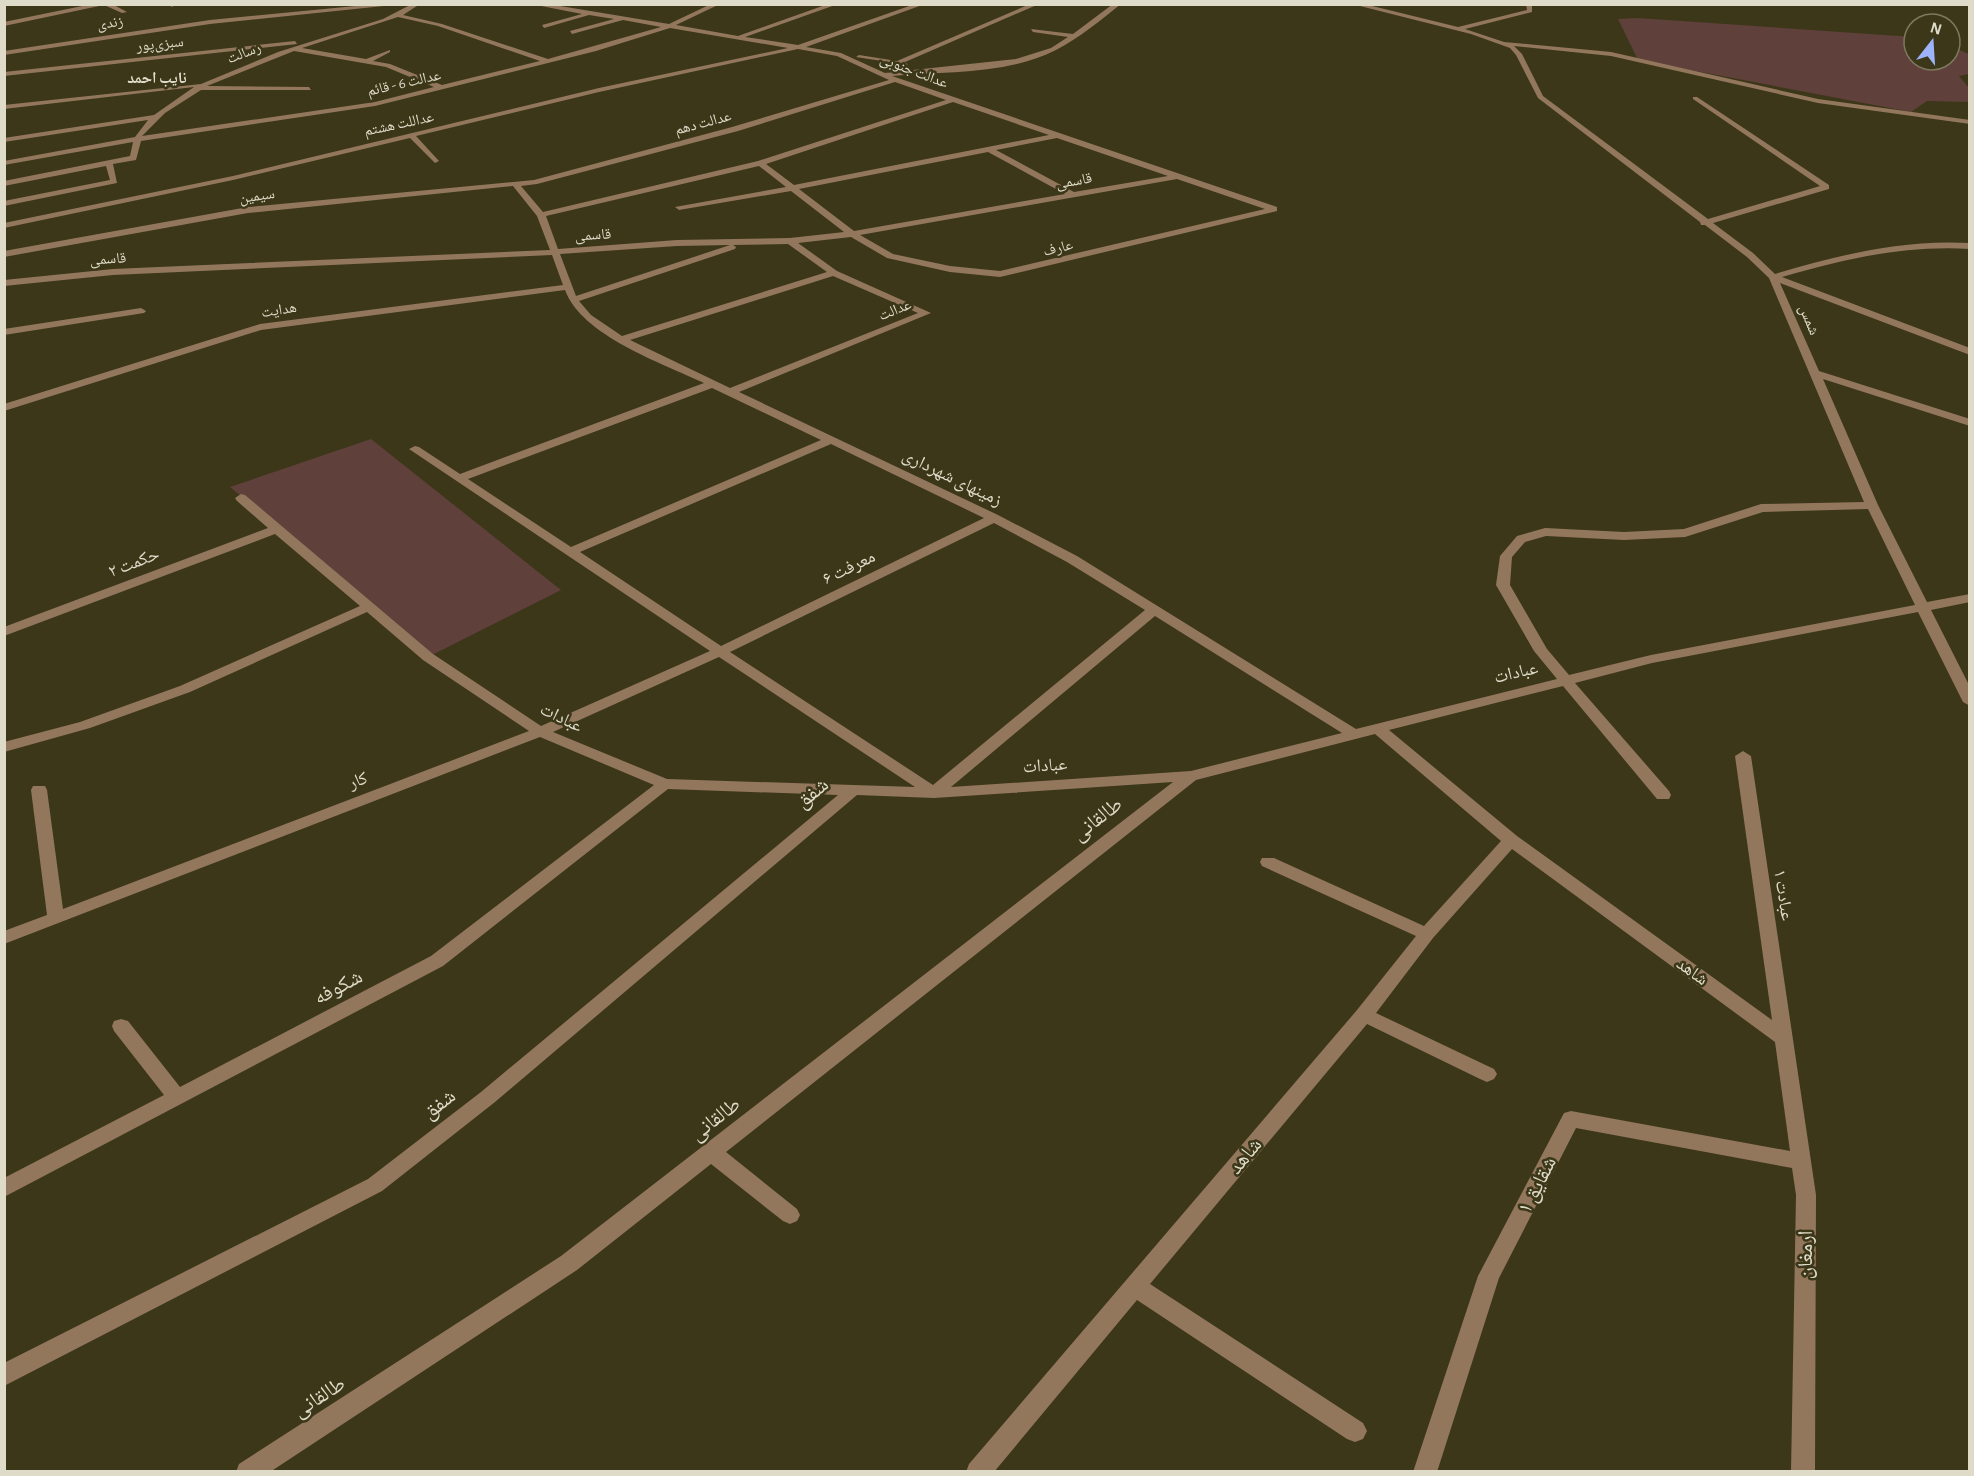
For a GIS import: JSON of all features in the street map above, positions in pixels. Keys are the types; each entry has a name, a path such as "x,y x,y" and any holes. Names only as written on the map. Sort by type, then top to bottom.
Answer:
{"street":[{"path":"4,24 104,4 124,12"},
{"name":"زندی","path":"4,53 210,22 400,4"},
{"name":"رسالت","path":"109,163 133,158 141,132 155,117 199,86 295,49 400,16 417,4"},
{"name":"عدالت جنوبی","path":"534,4 838,54 895,80 1274,208"},
{"path":"565,8 574,4"},
{"name":"عدالت 6 - قائم","path":"4,163 138,139 375,105 594,50 670,26 717,4"},
{"path":"738,37 835,4"},
{"name":"عداللت هشتم","path":"4,226 233,178 599,90 799,47 922,4"},
{"path":"897,63 1036,4"},
{"path":"885,75 991,64 1036,55 1053,49 1118,4"},
{"path":"1355,4 1460,29 1504,43 1554,46 1611,54 1807,99 1970,122"},
{"path":"1460,29 1530,11 1529,4"},
{"path":"543,26 593,12"},
{"path":"58,14 71,21"},
{"path":"400,16 440,25 548,62"},
{"path":"572,32 627,18"},
{"path":"4,24 18,32"},
{"path":"1033,30 1073,36"},
{"name":"سبزی‌پور","path":"4,74 319,41"},
{"name":"شمس","path":"1504,43 1519,54 1540,97 1704,223 1750,255 1773,277 1872,505 1970,702"},
{"path":"295,49 388,65 442,88"},
{"path":"365,62 388,51"},
{"path":"838,54 939,69"},
{"name":"عدالت دهم","path":"516,185 557,177 735,129 895,80"},
{"path":"4,107 199,86 309,89"},
{"path":"1695,98 1826,187 1704,223"},
{"name":"قاسمی","path":"541,215 759,163 953,100"},
{"path":"4,140 155,117"},
{"path":"679,207 793,188 1062,135"},
{"path":"412,136 435,161"},
{"path":"987,148 1073,195"},
{"path":"4,183 109,163 114,181 4,204"},
{"name":"عارف","path":"759,163 852,234 890,256 950,269 1000,274 1274,208"},
{"name":"قاسمی","path":"4,283 113,272 557,252 677,243 790,241 852,234 1179,176"},
{"name":"زمینهای شهرداری","path":"516,185 541,215 557,252 573,300 588,317 621,340 994,518 1072,559 1352,733"},
{"name":"سیمین","path":"4,254 248,210 516,185"},
{"name":"عدالت","path":"730,392 926,314 834,273 790,241"},
{"path":"573,300 747,242"},
{"path":"1773,277 1841,258 1951,244 1970,246"},
{"path":"621,340 834,273"},
{"path":"1773,277 1970,352"},
{"name":"هدایت","path":"4,408 260,327 568,287"},
{"path":"4,332 141,311"},
{"path":"1814,373 1970,423"},
{"path":"459,478 712,384"},
{"path":"570,552 831,440"},
{"path":"415,449 934,793 1154,610"},
{"name":"عبادات","path":"241,498 428,657 540,732 665,784 934,793 1191,776 1651,658 1922,605 1970,598"},
{"path":"1664,795 1541,651 1503,585 1506,556 1521,539 1545,532 1624,536 1685,533 1761,508 1872,505"},
{"name":"معرفت ۶","path":"721,651 994,518"},
{"name":"حکمت ۲","path":"4,632 276,529"},
{"path":"4,747 85,726 185,689 368,607"},
{"name":"کار","path":"4,938 540,732 721,651"},
{"name":"شاهد","path":"1376,727 1511,840 1785,1040"},
{"name":"عبادت ۱","path":"1743,756 1785,1040"},
{"name":"طالقانی","path":"248,1472 569,1263 1191,776"},
{"name":"شکوفه","path":"4,1188 437,961 665,784"},
{"path":"39,790 56,918"},
{"name":"شفق","path":"4,1375 375,1185 488,1096 851,792"},
{"name":"شاهد","path":"978,1472 1364,1016 1427,934 1511,840"},
{"path":"1268,862 1427,934"},
{"path":"1364,1016 1487,1074"},
{"path":"121,1026 177,1097"},
{"name":"ارمغان","path":"1785,1040 1806,1195 1803,1472"},
{"name":"شقایق ۱","path":"1425,1472 1489,1276 1571,1119 1801,1161"},
{"path":"711,1152 790,1215"},
{"path":"1134,1286 1355,1431"}],"shaded area":[{"path":"1638,18 1902,36 1902,72 1962,72 1962,51 1969,54 1969,74 1959,76 1969,88 1969,102 1927,101 1911,112 1638,60 1618,19"},
{"path":"371,439 561,590 428,657 230,487"}],"district":[{"name":"نایب احمد","path":"157,78"}]}
